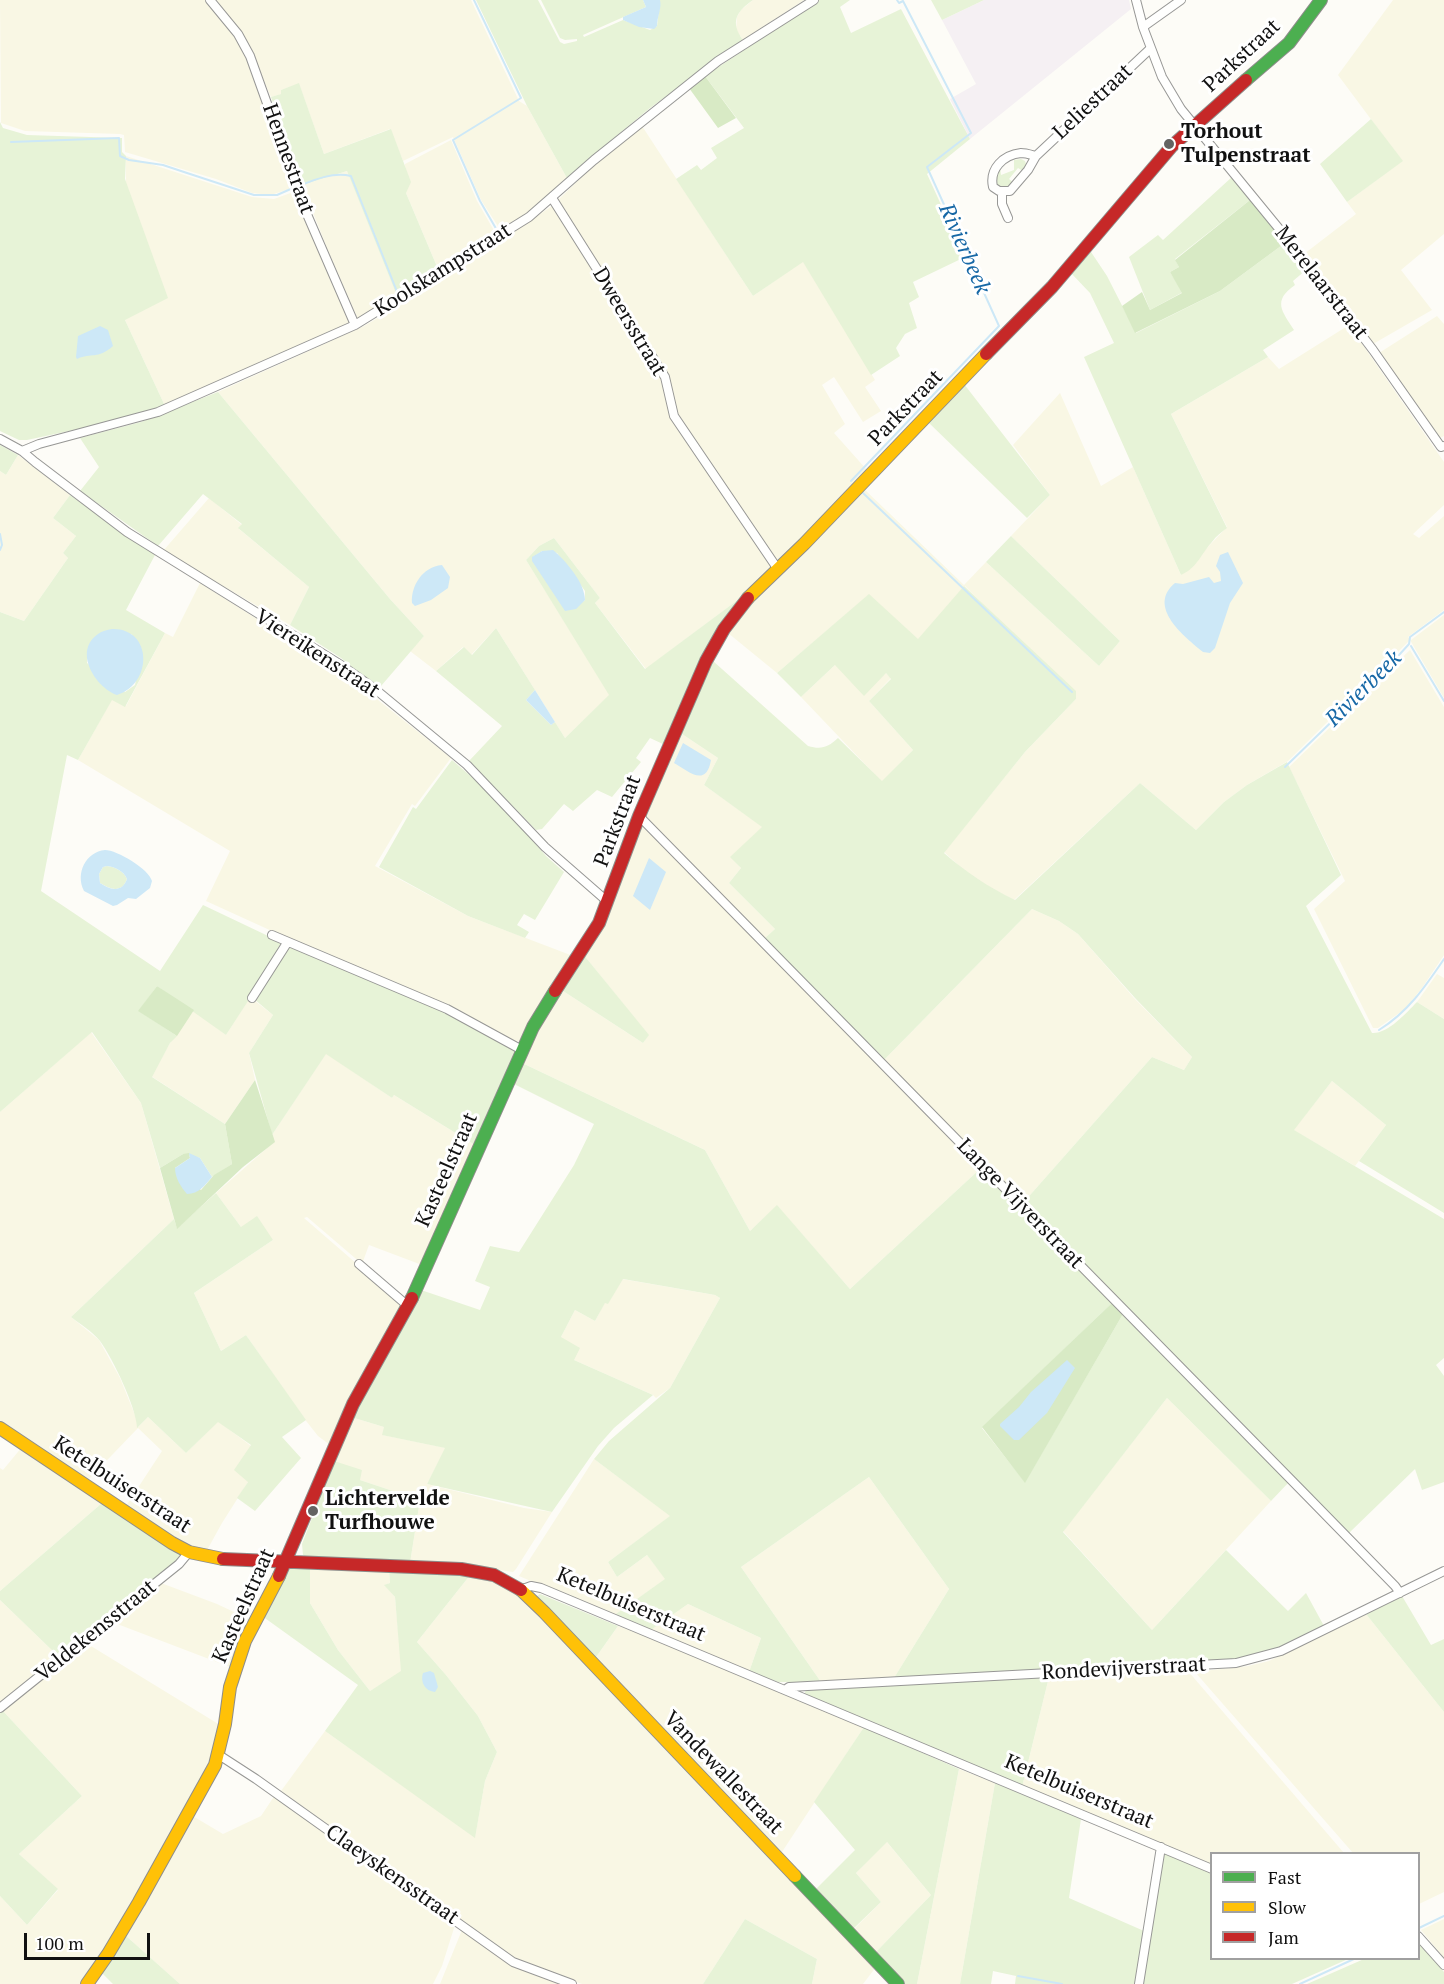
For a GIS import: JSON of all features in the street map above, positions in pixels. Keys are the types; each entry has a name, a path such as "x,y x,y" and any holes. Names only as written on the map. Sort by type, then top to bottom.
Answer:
{"street":[{"name":"Hennestraat","path":"210,0 238,34 250,56 306,212 356,325"},
{"name":"Koolskampstraat","path":"22,451 39,444 158,412 356,325 529,217 594,160 718,61 814,0"},
{"name":"Merelaarstraat","path":"1136,0 1150,49 1162,77 1181,109 1303,258 1443,448"},
{"path":"1143,27 1181,0"},
{"name":"Parkstraat","path":"608,902 639,816 706,661 724,629 748,598 804,544 952,388 1052,287 1172,146 1289,43 1321,0"},
{"name":"Leliestraat","path":"1036,156 1021,153 1004,159 992,172 993,187 1002,192 1010,191 1028,170 1036,156 1150,49"},
{"name":"Leliestraat","path":"1002,192 1002,204 1008,218"},
{"name":"Dweersstraat","path":"552,198 665,377 674,416 777,568"},
{"name":"Viereikenstraat","path":"0,439 22,451 127,532 341,665 375,689 467,765 545,847 608,902"},
{"name":"Lange Vijverstraat","path":"639,816 1400,1593"},
{"name":"Kasteelstraat","path":"87,1984 139,1902 208,1779 219,1755 230,1687 245,1641 286,1562 353,1404 408,1306 522,1050 546,1004 599,923 608,902"},
{"path":"272,935 447,1010 522,1050"},
{"path":"252,998 287,943"},
{"path":"359,1264 408,1306"},
{"name":"Ketelbuiserstraat","path":"0,1428 153,1532 189,1552 216,1558 461,1569 493,1575 512,1583 520,1590 531,1586 541,1588 1210,1868"},
{"name":"Veldekensstraat","path":"0,1708 179,1564 189,1552"},
{"name":"Rondevijverstraat","path":"786,1689 789,1686 1236,1663 1281,1651 1444,1571"},
{"name":"Vandewallestraat","path":"520,1590 898,1984"},
{"name":"Claeyskensstraat","path":"219,1755 513,1962 572,1984"},
{"path":"1139,1984 1161,1847"},
{"path":"1420,1937 1444,1965"}],"shaded area":[{"path":"0,0 207,0 234,33 248,57 295,187 271,195 252,193 216,179 125,152 124,135 25,131 1,123"},
{"path":"213,0 471,0 519,101 527,106 568,180 538,207 501,231 481,200 453,137 403,161 390,129 324,154 299,84 281,90 282,94 271,97 248,44"},
{"path":"753,0 804,0 743,40 736,30 737,17 741,10"},
{"path":"984,0 1129,0 1131,9 970,139 950,99 976,84 942,20"},
{"path":"1393,0 1444,0 1444,234 1401,270 1432,310 1373,344 1304,254 1356,214 1347,202 1402,161 1338,75"},
{"path":"642,126 753,296 803,261 875,380 865,387 881,411 863,422 834,377 822,385 845,424 834,433 867,470 784,557 778,560 775,559 677,415 668,382 558,200 593,166"},
{"path":"451,140 477,201 496,234 438,269 406,193 405,164"},
{"path":"126,156 252,197 274,199 296,191 351,323 165,406 125,320"},
{"path":"347,171 397,296 358,319 302,185"},
{"path":"552,206 662,377 671,415 772,567 743,596 646,669 595,603 600,598 554,538 539,546 526,560 610,695 565,738 496,628 471,655 463,647 436,671 410,651 424,636 390,599 218,392 364,326 427,289"},
{"path":"1437,316 1444,324 1444,436 1438,439 1379,353"},
{"path":"1349,325 1444,462 1444,505 1413,534 1419,538 1444,516 1444,610 1408,637 1411,640 1444,615 1444,698 1410,640 1288,761 1247,785 1224,802 1196,830 1140,783 1014,900 966,872 944,852 1025,752 1076,699 965,586 918,640 869,595 777,673 728,633 742,611 863,488 964,585 986,562 1099,666 1120,641 1011,536 1050,495 1013,445 1060,393 1101,486 1133,467 1181,575 1227,527 1171,414 1268,357 1279,369"},
{"path":"18,455 70,495 53,518 76,536 63,553 68,558 24,621 0,612 0,471 6,475"},
{"path":"209,498 242,525 239,529 309,587 290,625 163,551"},
{"path":"200,583 287,638 308,647 329,661 451,758 415,806 412,804 375,866 468,916 573,956 521,1041 513,1041 206,901 230,851 78,760 112,699 126,706 165,633 173,637"},
{"path":"1410,650 1444,707 1444,955 1405,1009 1378,1028 1373,1028 1314,909 1345,881 1289,767"},
{"path":"835,665 886,673 891,678 869,701 913,750 882,782 801,697"},
{"path":"679,732 718,758 704,785 763,827 731,857 741,868 729,883 775,929 765,938 645,817"},
{"path":"641,825 981,1168 850,1289 777,1206 750,1231 705,1150 520,1062 560,989 643,1043 648,1035 583,954 607,921"},
{"path":"1032,909 1059,921 1078,934 1134,998 1192,1057 1184,1070 1152,1057 1023,1203 883,1061"},
{"path":"1437,974 1444,978 1444,1019 1417,1002"},
{"path":"250,997 273,1015 249,1053 255,1080 225,1124 151,1076 170,1043 194,1010 226,1035"},
{"path":"91,1032 141,1103 174,1219 71,1317 99,1340 120,1378 138,1427 148,1417 186,1453 218,1421 251,1446 248,1482 206,1552 170,1537 126,1506 162,1451 138,1428 87,1481 0,1422 0,1112"},
{"path":"326,1053 392,1098 394,1095 475,1145 422,1265 369,1245 362,1264 307,1217 304,1218 402,1303 402,1308 330,1445 318,1436 303,1417 246,1335 221,1351 194,1293 273,1240 241,1227 216,1193 274,1142 272,1135"},
{"path":"1332,1081 1386,1125 1355,1166 1293,1130"},
{"path":"622,1279 715,1295 720,1298 670,1388 656,1398 574,1360 561,1337 575,1310 595,1321 605,1302 608,1303"},
{"path":"1167,1398 1271,1501 1152,1630 1063,1531"},
{"path":"351,1417 384,1427 383,1435 446,1448 427,1484 524,1508 552,1512 516,1569 513,1572 471,1566 410,1563 420,1500 360,1480 334,1461"},
{"path":"22,1447 102,1503 0,1591 0,1468 3,1470"},
{"path":"594,1459 671,1516 608,1562 617,1577 647,1555 666,1579 613,1616 519,1576"},
{"path":"869,1477 949,1589 894,1678 821,1682 741,1567"},
{"path":"310,1567 389,1570 390,1583 385,1585 395,1597 402,1672 370,1691 338,1650 310,1603"},
{"path":"471,1574 497,1579 527,1602 876,1967 863,1984 812,1984 817,1959 745,1919 703,1984 582,1984 516,1959 281,1791 325,1731 475,1837 485,1781 497,1752 478,1716 417,1642"},
{"path":"161,1583 217,1604 251,1620 230,1667 112,1622"},
{"path":"0,1600 59,1657 0,1702"},
{"path":"688,1604 761,1638 749,1672 651,1630"},
{"path":"1366,1614 1444,1712 1444,1892 1420,1904 1420,1852 1352,1852 1195,1672 1248,1666 1269,1661"},
{"path":"618,1626 864,1727 780,1855 594,1660"},
{"path":"86,1643 220,1725 214,1756 111,1946 83,1984 0,1984 0,1896 27,1925 58,1890 19,1854 82,1796 3,1711"},
{"path":"1188,1671 1343,1852 1210,1852 1210,1864 1022,1787 1049,1677"},
{"path":"959,1769 995,1783 960,1984 917,1984"},
{"path":"275,1795 455,1925 442,1966 433,1984 180,1984 125,1935 191,1815 223,1834 261,1816"},
{"path":"886,1841 931,1895 876,1952 853,1930 881,1902 856,1873"},
{"path":"1444,1919 1444,1958 1421,1930"},
{"path":"462,1930 509,1962 565,1984 440,1984"}],"green space":[{"path":"476,0 538,0 560,42 564,44 577,41 577,39 560,38 541,0 643,0 646,7 583,35 584,37 623,20 650,30 657,26 660,0 753,0 742,9 737,18 737,28 743,40 650,108 568,180 527,106"},
{"path":"819,0 850,0 840,7 851,33 901,9 970,139 927,174 965,257 913,282 919,297 909,303 917,328 905,334 896,348 900,356 871,375 803,262 753,296 676,179 697,165 701,170 717,158 711,148 744,128 705,76"},
{"path":"931,0 984,0 942,20"},
{"path":"705,76 736,118 718,128 689,88"},
{"path":"299,83 324,154 391,129 411,182 406,193 438,269 397,296 347,171 302,185 271,97"},
{"path":"1371,119 1403,161 1347,202 1320,164"},
{"path":"0,122 3,128 27,135 122,138 122,152 126,156 125,179 168,298 125,320 165,406 102,424 27,440 19,440 0,431"},
{"path":"1014,160 1025,161 1027,167 1023,171 1018,168 1009,179 1014,183 1010,187 1001,189 995,182 1000,167 1001,175 1014,170"},
{"path":"1232,177 1250,200 1175,259 1179,267 1170,272 1183,292 1150,310 1129,257 1158,235 1163,240"},
{"path":"1250,200 1285,243 1220,291 1135,333 1122,306 1142,292 1150,310 1182,293 1170,272 1179,267 1175,260"},
{"path":"1285,243 1306,270 1293,281 1295,285 1281,301 1283,312 1294,330 1263,350 1268,357 1171,414 1227,528 1215,538 1195,565 1181,575 1084,357 1114,343 1090,293 1071,273 1091,252 1107,276 1136,333 1220,291"},
{"path":"964,384 1050,495 1027,518 928,422"},
{"path":"218,392 390,599 424,636 381,686 376,686 341,658 290,625 309,587 238,528 242,524 203,494 158,546 80,491 99,467 80,438 141,422"},
{"path":"0,445 18,455 6,475 0,471"},
{"path":"70,495 155,555 126,610 165,633 125,707 112,700 78,760 67,755 41,891 160,971 203,905 285,944 226,1035 157,986 139,1011 177,1036 170,1043 152,1077 225,1124 232,1164 212,1177 200,1158 183,1154 160,1168 141,1103 92,1032 0,1112 0,612 24,621 68,558 63,553 76,536 53,518","holes":["131,634 141,652 140,664 135,685 125,692 87,663 92,641"]},
{"path":"1011,536 1120,641 1099,666 986,562"},
{"path":"554,538 600,598 595,603 645,669 743,596 665,745 650,738 636,758 641,762 612,797 597,790 573,811 564,804 542,829 536,830 469,761 502,726 436,671 464,647 472,655 496,628 535,690 526,700 551,725 555,722 565,738 609,695 526,560 539,546","holes":["542,551 557,553 585,591 585,600 581,603 533,557"]},
{"path":"964,586 1076,691 1076,699 1025,752 944,853 978,879 1015,900 1140,783 1196,830 1224,802 1247,785 1287,762 1341,875 1306,906 1372,1033 1390,1027 1417,1002 1444,1019 1444,1213 1359,1161 1386,1125 1332,1081 1294,1130 1444,1219 1444,1358 1436,1365 1444,1376 1444,1482 1422,1490 1415,1469 1349,1533 1023,1203 1152,1057 1184,1070 1192,1057 1078,934 1059,921 1032,909 883,1061 765,938 775,929 729,883 741,868 730,857 762,827 704,785 718,758 679,732 713,661 808,746 824,747 838,738 882,781 913,750 869,701 891,679 886,673 864,696 835,665 801,697 777,673 869,594 918,639"},
{"path":"452,760 481,785 546,856 564,872 535,920 524,914 517,925 529,932 525,938 468,916 379,867 413,807 416,809"},
{"path":"103,867 119,870 126,876 127,879 122,887 112,889 100,883 99,874"},
{"path":"293,947 440,1009 513,1049 515,1053 475,1145 394,1095 392,1098 326,1054 272,1135 249,1053 273,1015 254,999 287,948"},
{"path":"583,954 649,1035 643,1043 560,989"},
{"path":"157,986 194,1010 177,1036 138,1011"},
{"path":"520,1062 705,1150 750,1231 777,1205 850,1289 981,1168 1113,1302 982,1428 1025,1482 1123,1314 1289,1482 1271,1501 1167,1398 1063,1532 1152,1630 1226,1550 1288,1611 1306,1593 1324,1626 1280,1648 1250,1657 1209,1662 894,1678 949,1589 869,1477 741,1567 821,1682 778,1682 749,1672 761,1638 688,1604 651,1630 613,1616 665,1579 647,1555 617,1577 608,1562 670,1516 594,1459 609,1441 670,1388 720,1298 715,1295 623,1279 595,1321 575,1310 561,1337 580,1348 574,1360 653,1395 614,1428 598,1446 552,1512 427,1484 445,1448 382,1435 384,1427 351,1417 421,1290 480,1310 490,1287 475,1281 490,1246 519,1252 574,1165 594,1124 512,1083"},
{"path":"255,1080 275,1142 243,1167 177,1229 160,1168 183,1154 189,1153 190,1158 175,1168 201,1190 214,1175 232,1164 225,1124"},
{"path":"216,1193 241,1227 257,1216 273,1240 194,1293 221,1351 246,1335 306,1420 282,1437 301,1458 255,1511 237,1498 248,1482 234,1470 251,1445 218,1422 186,1453 148,1417 137,1428 128,1396 105,1349 94,1334 71,1317 174,1219 177,1228"},
{"path":"1113,1302 1123,1314 1025,1483 982,1427"},
{"path":"334,1461 362,1470 360,1480 420,1500 410,1563 308,1558 303,1555 302,1544"},
{"path":"102,1503 181,1554 178,1560 59,1657 0,1600 0,1591"},
{"path":"287,1566 310,1567 310,1603 338,1650 370,1691 401,1671 395,1597 384,1585 390,1583 389,1570 471,1574 417,1642 478,1716 497,1752 485,1781 475,1838 325,1731 358,1685 262,1616"},
{"path":"540,1594 618,1626 594,1660 536,1597"},
{"path":"1402,1596 1431,1645 1444,1639 1444,1712 1366,1614"},
{"path":"1049,1677 1022,1787 804,1695 806,1690 811,1689"},
{"path":"3,1711 82,1796 19,1854 58,1889 27,1925 0,1896 0,1713"},
{"path":"864,1727 959,1769 917,1984 904,1984 876,1952 931,1895 887,1842 856,1873 881,1902 853,1929 815,1890 855,1850 814,1802"},
{"path":"995,1783 1081,1819 1069,1898 1144,1931 1137,1984 1015,1984 1016,1976 993,1971 991,1984 960,1984"},
{"path":"1167,1852 1210,1871 1210,1960 1346,1960 1292,1984 1142,1984 1164,1854"},
{"path":"745,1919 817,1959 812,1984 703,1984"},
{"path":"125,1935 180,1984 113,1984 101,1972"},
{"path":"1420,1944 1444,1972 1444,1984 1307,1984 1362,1960 1420,1960"}],"water":[{"path":"643,0 660,0 657,26 654,29 639,27 623,20 623,17 646,7"},
{"path":"100,326 108,330 113,346 103,353 77,359 78,336"},
{"path":"553,550 569,566 582,587 585,600 576,609 565,611 532,561 532,557 542,551"},
{"path":"1228,552 1243,583 1230,603 1215,648 1210,653 1203,652 1171,621 1166,611 1167,592 1175,583 1183,584 1209,577 1214,583 1221,581 1220,572 1216,566 1220,555"},
{"path":"442,565 450,577 448,588 431,600 415,606 412,603 413,590 419,578 429,569"},
{"path":"112,629 125,631 135,637 141,647 143,658 142,669 137,680 129,689 117,695 109,691 95,677 87,659 87,650 91,641 100,633"},
{"path":"535,690 555,722 551,725 526,700"},
{"path":"683,743 711,760 705,774 701,776 690,773 674,763"},
{"path":"110,851 132,861 150,876 152,881 150,888 136,899 128,898 113,906 84,891 81,877 84,864 98,852","holes":["103,867 116,868 126,876 127,879 122,887 112,889 100,883 99,874"]},
{"path":"649,858 666,872 650,910 633,896"},
{"path":"189,1153 200,1158 212,1177 198,1191 187,1194 179,1182 175,1168 190,1158"},
{"path":"1067,1360 1075,1368 1047,1413 1019,1440 1014,1440 1000,1424"},
{"path":"430,1671 434,1673 438,1687 435,1692 428,1690 423,1683 423,1673"}],"waterway":[{"path":"474,0 521,98 453,140 480,201 498,232"},
{"name":"Rivierbeek","path":"851,481 999,326 927,167 971,133 903,1 899,3 897,0"},
{"path":"11,142 119,138 120,156 129,160 163,165 254,195 277,195 293,188"},
{"path":"299,186 331,176 351,176 398,294 400,293"},
{"name":"Rivierbeek","path":"863,493 1072,692"},
{"path":"0,534 2,545 0,550"},
{"name":"Rivierbeek","path":"1285,767 1390,665 1409,644 1410,637 1444,612"},
{"path":"1411,646 1444,701"},
{"path":"1379,1030 1407,1007 1444,959"},
{"path":"1420,1928 1444,1916"},
{"path":"1300,1984 1352,1960"},
{"path":"1018,1976 1062,1984"}],"traffic: fast":[{"path":"1246,80 1289,43 1321,0"},
{"path":"412,1298 533,1027 555,991"},
{"path":"795,1876 898,1984"}],"traffic: slow":[{"path":"748,598 804,544 986,354"},
{"path":"0,1428 172,1543 189,1552 223,1559"},
{"path":"87,1984 139,1902 215,1765 225,1724 230,1687 245,1641 279,1576"},
{"path":"521,1590 795,1876"}],"traffic: jam":[{"path":"986,354 1052,287 1172,146 1246,80"},
{"path":"555,991 599,923 639,816 706,661 724,629 748,598"},
{"path":"279,1576 353,1404 412,1298"},
{"path":"223,1559 461,1569 494,1575 521,1590"}],"place":[{"name":"Torhout Tulpenstraat","path":"1169,144"},
{"name":"Lichtervelde Turfhouwe","path":"313,1511"}]}
